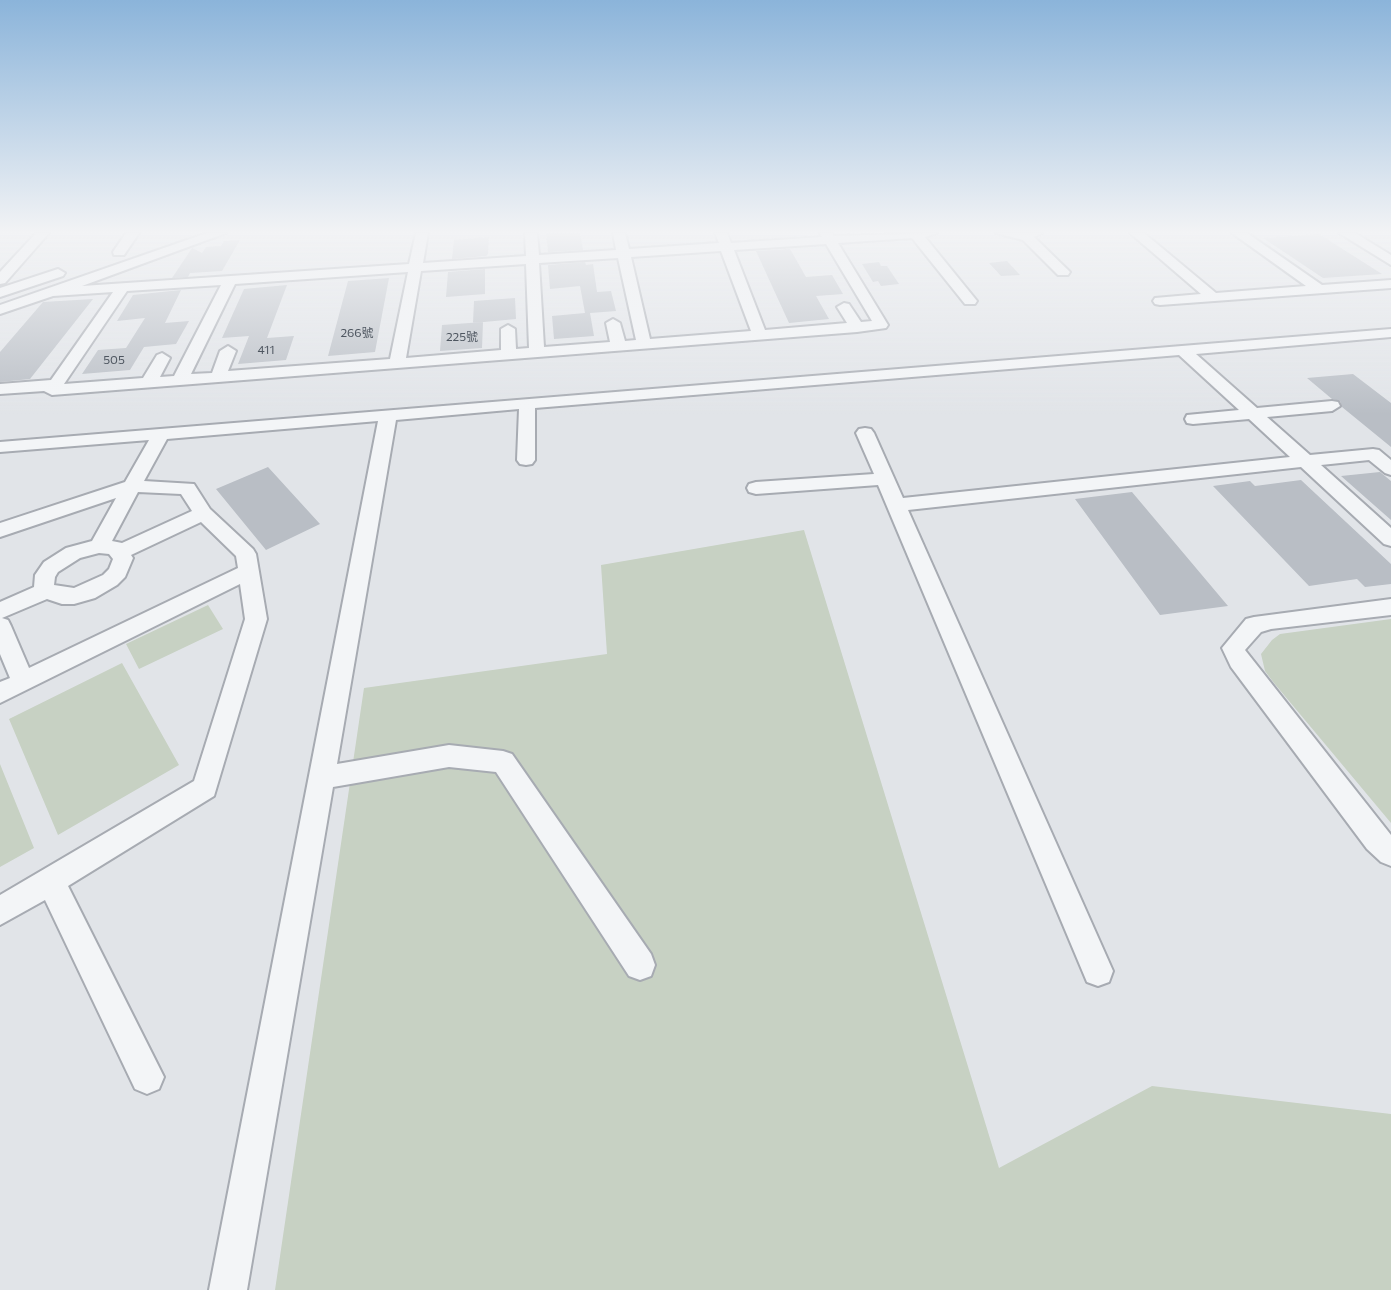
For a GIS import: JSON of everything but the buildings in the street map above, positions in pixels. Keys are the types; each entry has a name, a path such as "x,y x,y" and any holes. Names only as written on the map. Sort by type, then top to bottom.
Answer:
{"street":[{"path":"0,310 48,293"},
{"path":"53,387 119,293"},
{"path":"180,380 224,293"},
{"path":"397,363 412,293"},
{"path":"533,293 537,352"},
{"path":"632,293 644,344"},
{"path":"744,293 760,335"},
{"path":"0,389 180,380 881,325 862,293"},
{"path":"964,293 970,301"},
{"path":"1209,293 1214,297"},
{"path":"1161,301 1264,293"},
{"path":"844,307 857,328"},
{"path":"613,323 619,346"},
{"path":"508,329 509,354"},
{"path":"0,447 1391,333"},
{"path":"1183,350 1391,539"},
{"path":"218,377 228,351"},
{"path":"149,382 162,358"},
{"path":"526,460 527,404"},
{"path":"1192,419 1332,406"},
{"path":"228,1290 388,416"},
{"path":"865,433 1098,971"},
{"path":"99,546 160,435"},
{"path":"896,504 1373,454 1391,469"},
{"path":"756,488 885,479"},
{"path":"0,530 133,486 187,488 203,513 246,554 256,619 205,788 0,911"},
{"path":"120,552 203,513"},
{"path":"0,611 46,590 62,596 74,596 99,587 118,573 123,558 120,552 108,546 73,553 51,567 45,575 43,583 46,590"},
{"path":"0,693 249,571"},
{"path":"1391,607 1254,625 1233,648 1239,662 1377,840 1391,853"},
{"path":"0,626 22,682"},
{"path":"322,778 449,756 502,762 640,965"},
{"path":"50,881 147,1077"}],"green space":[{"path":"804,530 999,1168 1152,1086 1391,1114 1391,1290 275,1290 364,688 607,654 601,565"},
{"path":"208,605 223,629 139,669 126,644"},
{"path":"1391,619 1391,823 1274,683 1265,671 1261,654 1280,634"},
{"path":"122,663 179,765 58,835 9,719"},
{"path":"0,764 34,848 0,867"}]}
